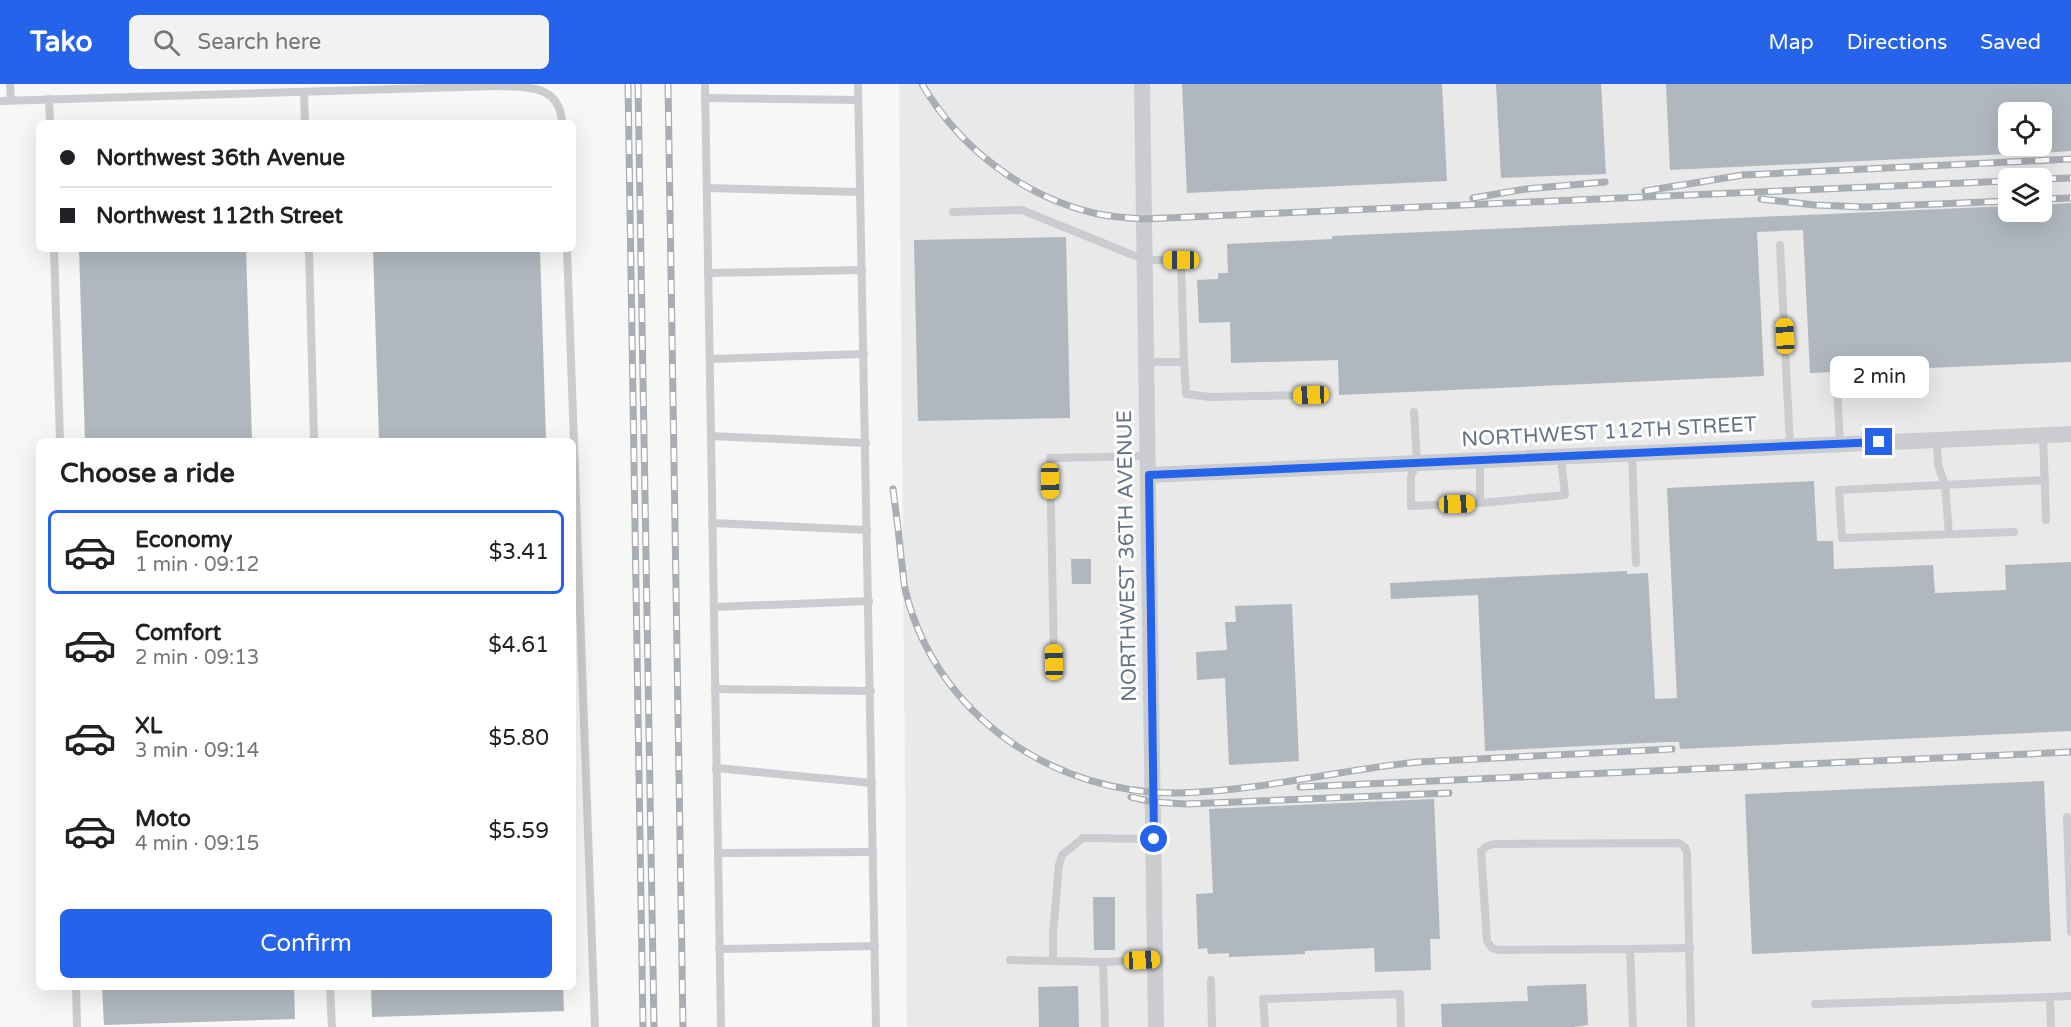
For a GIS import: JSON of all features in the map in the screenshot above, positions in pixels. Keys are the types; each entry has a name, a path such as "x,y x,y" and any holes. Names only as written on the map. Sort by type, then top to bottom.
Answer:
{"street":[{"name":"NORTHWEST 36TH AVENUE","path":"1142,84 1156,1027"},
{"name":"NORTHWEST 112TH STREET","path":"1149,475 2071,434"}],"lane":[{"path":"10,84 11,100"},
{"path":"705,84 721,1027"},
{"path":"858,84 876,1027"},
{"path":"0,101 495,85 543,89 557,101 561,109 562,120"},
{"path":"304,92 305,120"},
{"path":"705,98 858,100"},
{"path":"49,99 50,120"},
{"path":"707,188 860,192"},
{"path":"953,212 1022,210 1145,260 1181,260 1186,394 1210,397 1311,395"},
{"path":"1780,245 1790,446"},
{"path":"54,252 60,438"},
{"path":"309,252 314,438"},
{"path":"567,252 574,438"},
{"path":"708,273 862,270"},
{"path":"710,359 864,354"},
{"path":"1147,362 1184,362"},
{"path":"1837,385 1840,444"},
{"path":"1414,412 1417,463 1411,476 1411,506 1480,503 1565,495 1561,457"},
{"path":"2043,435 2046,520"},
{"path":"711,436 866,443"},
{"path":"1937,440 1938,465 1945,485 1949,534"},
{"path":"1632,453 1636,563"},
{"path":"1054,662 1050,458 1149,456"},
{"path":"1480,460 1480,503"},
{"path":"2014,532 1842,538 1839,490 2045,480"},
{"path":"576,499 595,1027"},
{"path":"712,523 867,530"},
{"path":"714,607 869,601"},
{"path":"715,689 871,691"},
{"path":"716,768 872,783"},
{"path":"2067,817 2071,932"},
{"path":"1053,961 1053,933 1059,865 1062,855 1083,838 1154,839"},
{"path":"1690,948 1499,951 1492,948 1487,941 1481,851 1494,844 1679,843 1685,847 1687,853 1690,948 1691,1027"},
{"path":"718,853 873,852"},
{"path":"719,949 875,946"},
{"path":"1630,949 1633,1027"},
{"path":"1010,960 1103,962 1155,960"},
{"path":"1103,962 1105,1027"},
{"path":"1211,980 1212,1027"},
{"path":"76,990 77,1027"},
{"path":"330,990 332,1027"},
{"path":"1264,1027 1263,999 1400,994 1401,1027"},
{"path":"1815,1005 2071,996"},
{"path":"2050,997 2051,1027"}],"shaded area":[{"path":"899,84 2071,84 2071,1027 907,1027"}],"building":[{"path":"1182,84 1442,84 1447,181 1187,193"},
{"path":"1496,84 1601,84 1606,174 1501,178"},
{"path":"1666,84 2071,84 2071,151 2052,152 2052,102 1998,102 1998,154 1670,170"},
{"path":"2071,203 2071,362 1810,373 1803,230 1757,232 1764,376 1339,395 1338,360 1231,363 1230,322 1199,323 1197,280 1218,279 1218,273 1228,273 1227,244 1332,239 1332,236 1998,206 1998,222 2052,222 2052,204"},
{"path":"1066,237 1070,418 918,421 914,240"},
{"path":"79,252 246,252 252,438 85,438"},
{"path":"373,252 540,252 546,438 379,438"},
{"path":"1814,481 1817,541 1833,541 1834,569 1933,565 1935,593 2006,590 2005,565 2071,562 2071,731 1680,749 1679,742 1665,742 1485,751 1478,595 1391,599 1390,583 1627,571 1627,574 1648,573 1655,699 1677,698 1667,488"},
{"path":"1071,559 1091,559 1091,584 1072,584"},
{"path":"1292,604 1299,761 1229,765 1225,678 1197,680 1196,652 1227,650 1225,622 1236,622 1235,606"},
{"path":"2044,781 2051,941 1752,954 1745,794"},
{"path":"1434,799 1440,939 1430,939 1431,970 1375,972 1374,948 1229,957 1229,953 1208,954 1207,948 1198,949 1196,894 1213,893 1209,809"},
{"path":"1093,897 1115,897 1115,950 1094,950"},
{"path":"1586,984 1588,1025 1442,1027 1441,1004 1528,1001 1527,986"},
{"path":"1078,986 1079,1027 1039,1027 1038,987"},
{"path":"102,990 294,990 295,1019 104,1025"},
{"path":"371,990 563,990 564,1011 372,1017"}],"railway":[{"path":"628,84 643,1027"},
{"path":"638,84 654,1027"},
{"path":"668,84 683,1027"},
{"path":"922,84 937,108 955,129 975,149 1020,183 1071,206 1098,214 1127,218 1998,181"},
{"path":"1645,191 1743,175 2071,159"},
{"path":"2052,179 2071,178"},
{"path":"1473,198 1526,189 1605,182"},
{"path":"2052,199 2071,198"},
{"path":"1761,199 1815,205 1865,207 1998,201"},
{"path":"893,489 906,593 922,637 944,676 973,711 1008,740 1046,763 1088,780 1133,790 1179,793 1239,788 1418,762 1672,749"},
{"path":"1300,787 2071,752"},
{"path":"1131,797 1153,802 1186,804 1449,793"}],"route":[{"path":"1154,839 1149,475 1879,442"}]}
